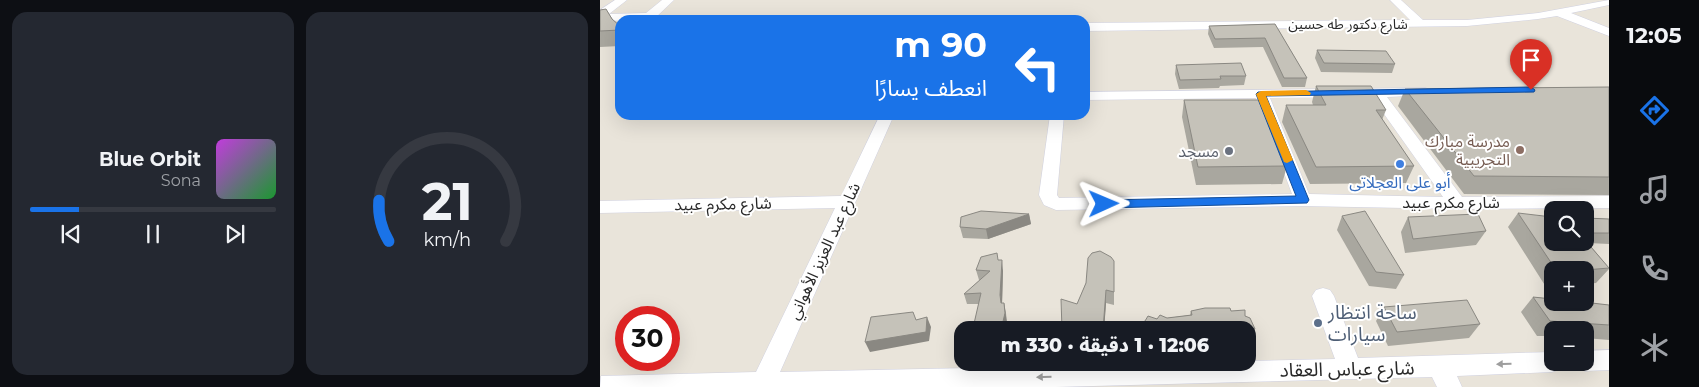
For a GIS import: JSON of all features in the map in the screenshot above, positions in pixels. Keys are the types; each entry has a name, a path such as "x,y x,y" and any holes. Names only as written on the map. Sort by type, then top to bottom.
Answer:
{"street":[{"path":"600,16 622,0"},
{"path":"652,15 669,0"},
{"path":"1395,0 1421,24"},
{"name":"شارع دكتور طه حسين","path":"1090,27 1467,24 1560,13 1609,2"},
{"path":"1560,13 1609,32"},
{"path":"600,16 615,17"},
{"path":"1090,92 1261,94 1437,91"},
{"path":"1376,92 1457,203"},
{"path":"1261,94 1303,200"},
{"name":"شارع عبد العزيز الأهواني","path":"762,385 885,120"},
{"name":"شارع مكرم عبيد","path":"1056,120 1048,195 1050,201 1056,204 1303,200 1457,203 1609,202"},
{"name":"شارع مكرم عبيد","path":"600,206 847,202"},
{"path":"1322,296 1351,369"},
{"path":"1594,361 1609,360"},
{"name":"شارع عباس العقاد","path":"601,387 762,385 1544,362"},
{"path":"1439,366 1450,387"}],"building":[{"path":"606,9 615,22 615,30 600,31 600,10"},
{"path":"1275,24 1307,78 1284,78 1265,38 1215,39 1209,26"},
{"path":"1317,50 1386,51 1395,64 1324,63"},
{"path":"1241,63 1246,76 1220,76 1221,79 1180,80 1176,65"},
{"path":"1316,86 1371,86 1386,110 1376,110 1414,166 1316,167 1286,105 1326,105"},
{"name":"مدرسة مبارك التجريبية","path":"1609,87 1609,177 1474,176 1405,89"},
{"name":"مسجد","path":"1184,100 1260,100 1287,166 1198,167"},
{"path":"981,211 1029,214 986,229 960,227 961,217"},
{"path":"1365,211 1404,275 1376,272 1342,216"},
{"path":"1518,213 1544,216 1544,251 1594,250 1609,268 1594,269 1594,261 1550,261"},
{"path":"1478,214 1486,231 1413,239 1408,217"},
{"path":"1594,218 1609,219 1609,233 1594,233"},
{"path":"1100,251 1111,257 1114,261 1114,292 1106,290 1104,321 1062,321 1061,299 1077,304 1086,283 1088,258 1092,253"},
{"path":"997,253 998,260 1002,260 1000,295 1001,303 1004,303 1003,321 975,321 981,293 964,294 990,271 976,270 981,257"},
{"path":"1533,297 1544,298 1544,311 1594,311 1594,303 1609,305 1609,325 1594,324 1594,321 1550,321"},
{"path":"1467,300 1480,324 1397,332 1384,307"},
{"path":"1205,308 1230,308 1231,311 1245,310 1245,316 1250,318 1251,321 1145,321 1148,316 1157,319 1160,315 1167,318 1192,315 1191,311"},
{"path":"913,312 916,320 927,317 926,332 865,342 871,317"}],"slow traffic":[{"path":"1287,160 1261,94 1306,93"}],"place":[{"name":"مدرسة مبارك التجريبية","path":"1520,150"},
{"name":"مسجد","path":"1229,151"},
{"name":"أبو على العجلاتى","path":"1400,164"},
{"name":"ساحة انتظار سيارات","path":"1318,323"}],"route":[{"path":"1104,204 1303,200 1261,94 1531,90"}]}
